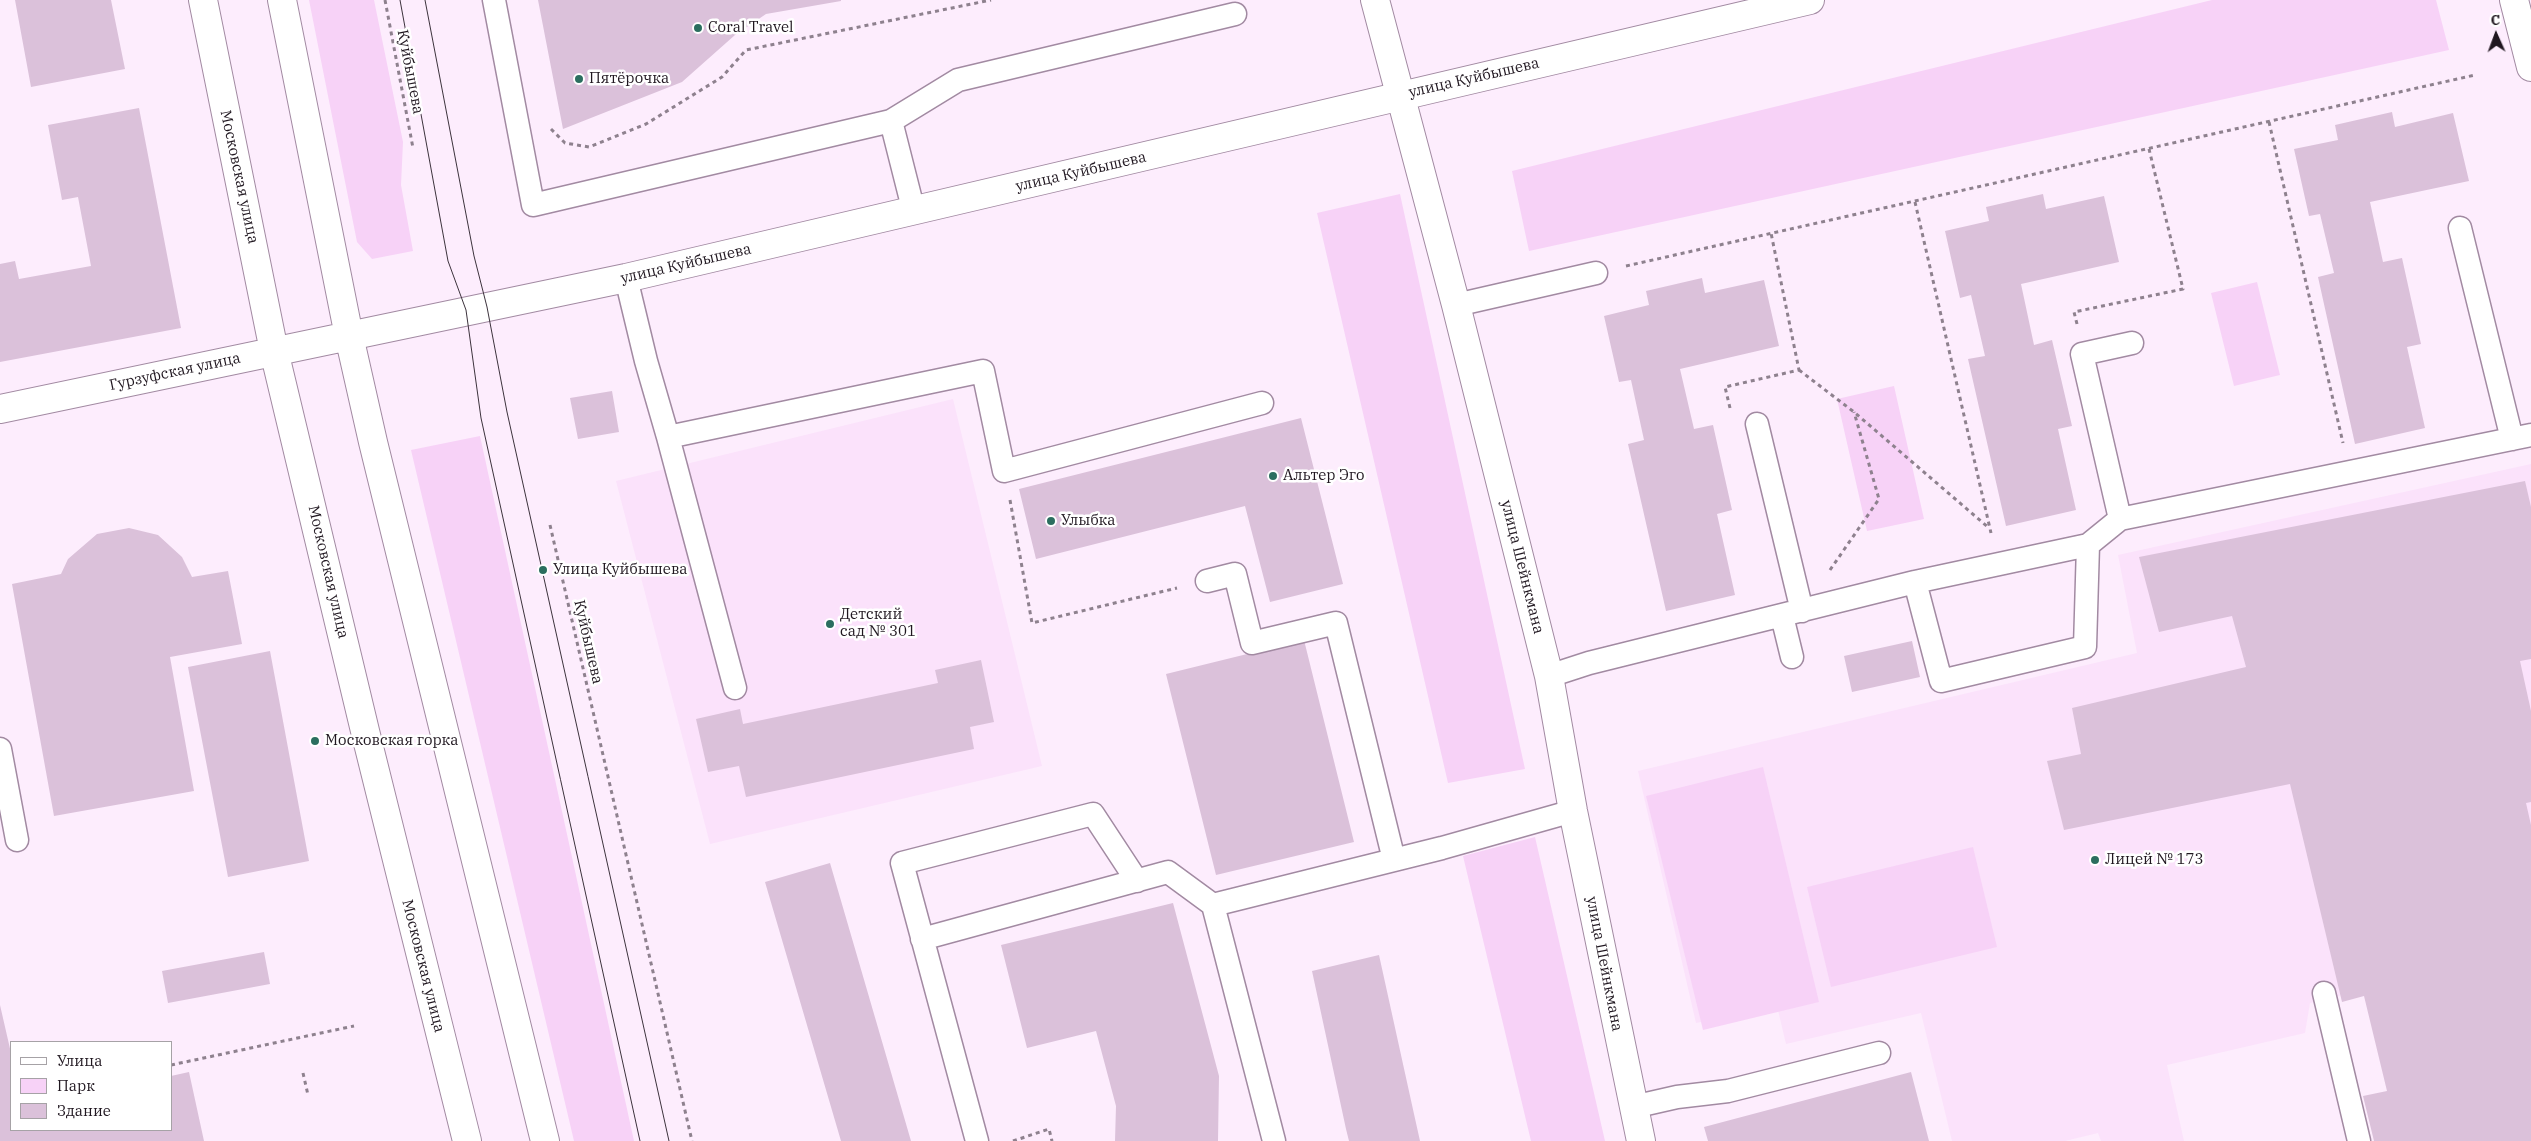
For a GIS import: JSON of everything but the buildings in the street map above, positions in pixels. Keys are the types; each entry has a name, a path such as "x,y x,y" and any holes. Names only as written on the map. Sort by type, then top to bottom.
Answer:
{"main road":[{"name":"Московская улица","path":"203,0 274,351 365,731 467,1141"},
{"path":"282,0 349,336 545,1141"},
{"name":"улица Шейнкмана","path":"1375,0 1456,305 1549,676 1573,811 1641,1141"},
{"name":"улица Куйбышева","path":"349,336 626,278 914,212 1281,126 1399,95 1810,0"},
{"path":"2514,0 2531,67"},
{"name":"Гурзуфская улица","path":"0,409 349,336"}],"lane":[{"path":"494,0 533,205 891,121 958,80 1236,14"},
{"path":"891,121 914,212"},
{"path":"1549,676 1589,663 1916,582 2088,545 2120,519 2521,437 2460,228"},
{"path":"1456,305 1596,273"},
{"path":"626,278 646,361 668,436 735,688"},
{"path":"2120,519 2082,354 2132,343"},
{"path":"668,436 983,370 1004,471 1262,403"},
{"path":"1757,424 1792,613 1792,658"},
{"path":"1916,582 1941,681 2085,647 2088,545"},
{"path":"1207,581 1235,574 1252,643 1336,623 1394,860"},
{"path":"0,749 17,840"},
{"path":"1213,905 1394,860 1573,811"},
{"path":"977,1141 902,863 1093,814 1137,881"},
{"path":"922,938 1168,872 1213,905 1274,1141"},
{"path":"2324,993 2358,1141"},
{"path":"1633,1107 1677,1097 1728,1091 1879,1053"}],"path":[{"name":"Куйбышева","path":"385,0 413,148"},
{"path":"549,128 565,143 589,147 646,124 722,77 746,50 991,0"},
{"path":"1596,273 2475,75"},
{"path":"2269,122 2350,472"},
{"path":"2082,354 2074,312 2183,289 2148,149"},
{"path":"1915,202 1998,564"},
{"path":"1799,370 1854,412 2024,558"},
{"path":"1792,613 1879,499 1854,412"},
{"path":"1004,471 1032,623 1179,588"},
{"name":"Куйбышева","path":"550,525 692,1141"},
{"path":"172,1065 354,1026"},
{"path":"303,1073 308,1095"},
{"path":"1012,1141 1048,1129 1052,1141"}],"shaded area":[{"name":"Детский сад № 301","path":"953,399 1042,766 710,844 616,481"},
{"name":"Лицей № 173","path":"2531,464 2531,949 2310,1003 2305,1033 2167,1065 2184,1141 2101,1141 2098,1133 2065,1141 1952,1141 1921,1013 1786,1044 1777,1006 1696,1023 1638,771 2137,653 2118,555"}],"green space":[{"path":"309,0 374,0 403,142 401,185 413,251 372,259 357,242"},
{"path":"2212,0 2436,0 2449,50 1529,251 1512,171"},
{"path":"1400,194 1525,769 1448,783 1317,213"},
{"path":"2257,282 2280,375 2234,386 2211,293"},
{"path":"1894,386 1924,519 1867,531 1837,399"},
{"path":"480,436 634,1141 574,1141 411,450"},
{"path":"1763,767 1819,1002 1703,1030 1646,796"},
{"path":"1535,837 1605,1141 1531,1141 1463,856"},
{"path":"1973,847 1997,947 1831,987 1807,887"}],"tram line":[{"path":"400,0 448,261 466,310 481,418 640,1141"},
{"path":"425,0 474,256 487,307 507,412 669,1141"}],"place":[{"name":"Coral Travel","path":"698,28"},
{"name":"Пятёрочка","path":"579,79"},
{"name":"Альтер Эго","path":"1273,476"},
{"name":"Улыбка","path":"1051,521"},
{"name":"Улица Куйбышева","path":"543,570"},
{"name":"Детский сад № 301","path":"830,624"},
{"name":"Московская горка","path":"315,741"},
{"name":"Лицей № 173","path":"2095,860"}]}
